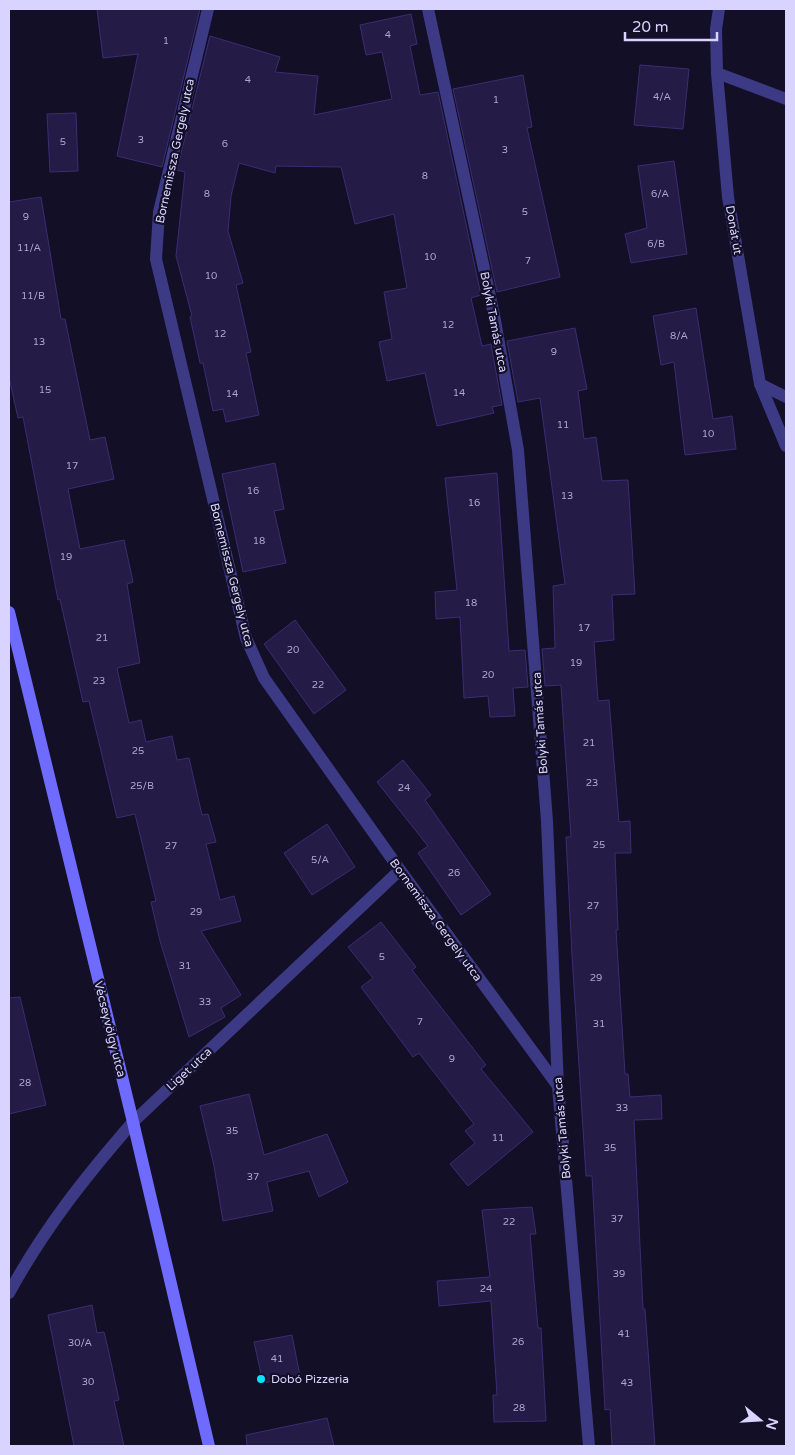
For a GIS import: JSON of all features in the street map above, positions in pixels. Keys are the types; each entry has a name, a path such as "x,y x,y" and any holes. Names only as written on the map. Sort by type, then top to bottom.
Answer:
{"main road":[{"name":"Vécseyvölgy utca","path":"9,612 133,1122 208,1446"}],"street":[{"name":"Bornemissza Gergely utca","path":"208,9 159,212 156,259 246,638 264,678 400,870 558,1086"},
{"name":"Bolyki Tamás utca","path":"428,9 494,315 518,450 547,821 558,1086 589,1446"},
{"name":"Donát út","path":"719,9 716,29 717,73 728,197 760,384 786,446"},
{"path":"717,73 786,99"},
{"path":"760,384 786,397"},
{"name":"Liget utca","path":"9,1293 36,1245 93,1168 133,1122 400,870"}],"building":[{"path":"97,9 200,9 162,167 117,156 138,54 103,58"},
{"path":"411,14 417,44 410,46 420,95 438,92 481,295 471,298 482,346 491,344 502,405 492,407 494,413 437,426 425,373 387,381 379,342 392,339 384,292 407,288 394,214 355,224 341,167 276,166 275,173 239,163 231,196 228,231 243,283 236,285 251,352 246,353 259,415 226,422 223,409 213,411 203,363 200,363 190,317 192,316 176,256 185,172 177,170 210,36 280,57 275,72 318,76 314,115 392,99 382,52 366,55 360,25"},
{"path":"640,65 689,69 683,129 634,125"},
{"path":"523,75 532,127 527,128 560,277 497,292 453,89"},
{"path":"76,113 78,171 50,172 47,114"},
{"path":"674,161 687,254 631,263 625,234 647,228 638,166"},
{"path":"41,197 61,319 65,319 90,440 105,437 114,479 68,489 80,549 124,540 133,582 127,584 140,663 117,668 129,723 141,720 146,742 172,736 177,760 189,758 202,815 208,814 216,842 206,844 220,900 234,896 241,921 201,931 241,995 221,1008 225,1017 189,1037 160,941 151,902 156,901 135,814 117,818 89,701 83,702 60,599 58,600 23,417 18,418 9,377 9,202"},
{"path":"696,308 713,419 732,416 736,449 685,455 674,362 661,365 653,316"},
{"path":"575,328 587,389 578,391 584,439 596,437 602,481 628,480 635,594 612,595 614,640 594,642 598,701 609,700 619,822 630,821 631,853 615,853 618,930 616,930 625,1074 628,1074 630,1097 661,1095 662,1119 634,1120 643,1309 645,1309 655,1446 612,1446 610,1409 605,1410 592,1176 586,1176 572,955 566,837 571,837 561,685 545,686 542,649 555,648 553,586 565,584 540,398 518,402 507,341"},
{"path":"275,463 284,509 274,511 286,563 243,572 222,474"},
{"path":"497,473 509,651 525,650 528,687 513,688 515,716 490,717 488,696 464,698 460,617 436,619 435,592 457,590 445,478"},
{"path":"295,620 346,690 314,714 264,644"},
{"path":"403,760 431,795 425,800 491,894 461,915 418,853 428,846 377,782"},
{"path":"327,824 355,867 312,895 284,853"},
{"path":"381,922 416,967 412,970 486,1065 481,1069 533,1132 468,1186 450,1164 475,1143 465,1131 474,1124 419,1053 413,1057 361,987 373,978 348,947"},
{"path":"20,997 46,1105 9,1114 9,998"},
{"path":"249,1094 264,1155 327,1134 348,1182 319,1197 309,1171 267,1182 273,1211 223,1221 214,1166 200,1106"},
{"path":"532,1207 536,1234 530,1234 538,1328 541,1328 546,1421 494,1422 493,1395 497,1395 491,1301 439,1306 437,1281 490,1277 482,1210"},
{"path":"92,1305 97,1333 104,1332 109,1353 119,1400 114,1401 124,1446 74,1446 48,1315"},
{"path":"292,1335 300,1376 263,1383 254,1342"},
{"path":"327,1418 334,1446 247,1446 246,1435"}],"place":[{"name":"Dobó Pizzeria","path":"261,1379"}]}
